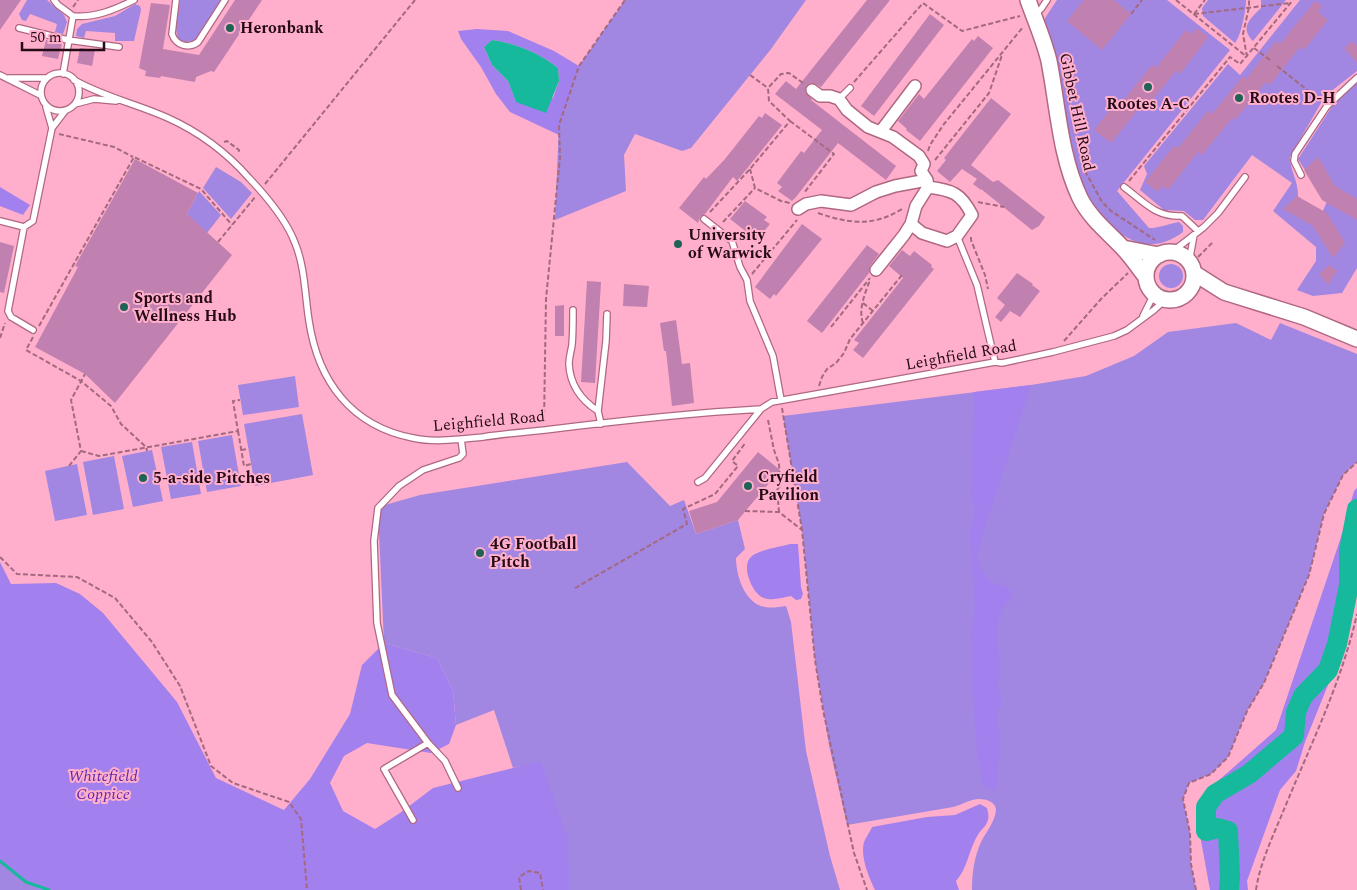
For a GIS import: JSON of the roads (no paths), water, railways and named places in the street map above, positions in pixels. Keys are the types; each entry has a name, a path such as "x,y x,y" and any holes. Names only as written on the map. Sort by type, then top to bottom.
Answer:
{"street":[{"name":"Gibbet Hill Road","path":"1028,0 1027,16 1048,59 1064,150 1081,200 1106,233 1123,248 1139,258 1166,253"},
{"path":"881,131 915,86"},
{"path":"812,90 820,96 830,96 839,99 847,110 868,127 893,137 919,156 924,164 921,171 928,183"},
{"path":"876,270 911,224 916,206 928,183"},
{"path":"798,210 806,204 821,201 851,205 876,192 895,186 928,183 960,196 972,215 957,236 947,240 922,233 911,224"},
{"path":"1146,277 1149,264 1166,253 1182,255 1224,292"},
{"path":"1139,258 1148,286 1160,296 1180,297 1186,293 1191,287 1194,264"},
{"path":"1186,293 1224,292 1304,317 1357,339"}],"lane":[{"path":"54,0 73,16 85,17 113,11 134,0"},
{"path":"176,0 172,34 176,42 186,46 192,46 198,42 225,0"},
{"path":"1027,16 1041,9 1047,0"},
{"path":"64,74 73,16"},
{"path":"19,28 68,40 119,47"},
{"path":"7,78 46,78 57,73 64,74 97,92 123,102"},
{"path":"0,75 40,95"},
{"path":"46,78 40,89 40,95 46,106 52,130"},
{"path":"1301,175 1294,161 1295,154 1327,106 1357,78"},
{"path":"74,80 79,92 75,104"},
{"path":"839,99 850,88"},
{"path":"46,106 58,112 64,111 75,104 94,99 123,102"},
{"name":"Leighfield Road","path":"123,102 168,118 204,138 262,188 296,244 302,271 312,344 322,370 337,393 364,418 390,432 415,439 461,439 761,409 772,402 781,400 995,362 1002,363 1114,336 1141,320 1160,296"},
{"path":"33,330 11,317 8,311 24,227 33,221 52,130 64,111"},
{"path":"1166,253 1204,227 1218,213 1246,177"},
{"path":"1124,186 1158,213 1165,216 1182,216 1196,233 1194,264"},
{"path":"704,219 732,241 740,267 747,280 750,301 773,356 781,400"},
{"path":"0,221 24,227"},
{"path":"957,236 977,285 995,362"},
{"path":"1141,320 1150,304 1160,296"},
{"path":"573,310 572,346 569,363 572,379 579,394 586,403 598,412"},
{"path":"601,424 598,412 607,314"},
{"path":"698,482 705,478 761,409"},
{"path":"458,788 445,761 428,743 392,695 377,623 375,522 378,508 399,486 424,470 459,458 463,454 461,439"},
{"path":"413,820 384,769 428,743"}],"waterway":[{"path":"1229,890 1228,831 1218,828 1206,831 1206,807 1215,794 1249,774 1294,736 1296,712 1303,696 1328,670 1337,644 1349,585 1349,551 1357,509"},
{"path":"0,861 26,882 49,890"}],"place":[{"name":"Heronbank","path":"230,28"},
{"name":"Rootes A-C","path":"1148,87"},
{"name":"Rootes D-H","path":"1239,98"},
{"name":"University of Warwick","path":"678,244"},
{"name":"Sports and Wellness Hub","path":"124,307"},
{"name":"5-a-side Pitches","path":"143,478"},
{"name":"Cryfield Pavilion","path":"748,486"},
{"name":"4G Football Pitch","path":"480,553"}],"park label":[{"name":"Whitefield Coppice","path":"103,785"}]}
